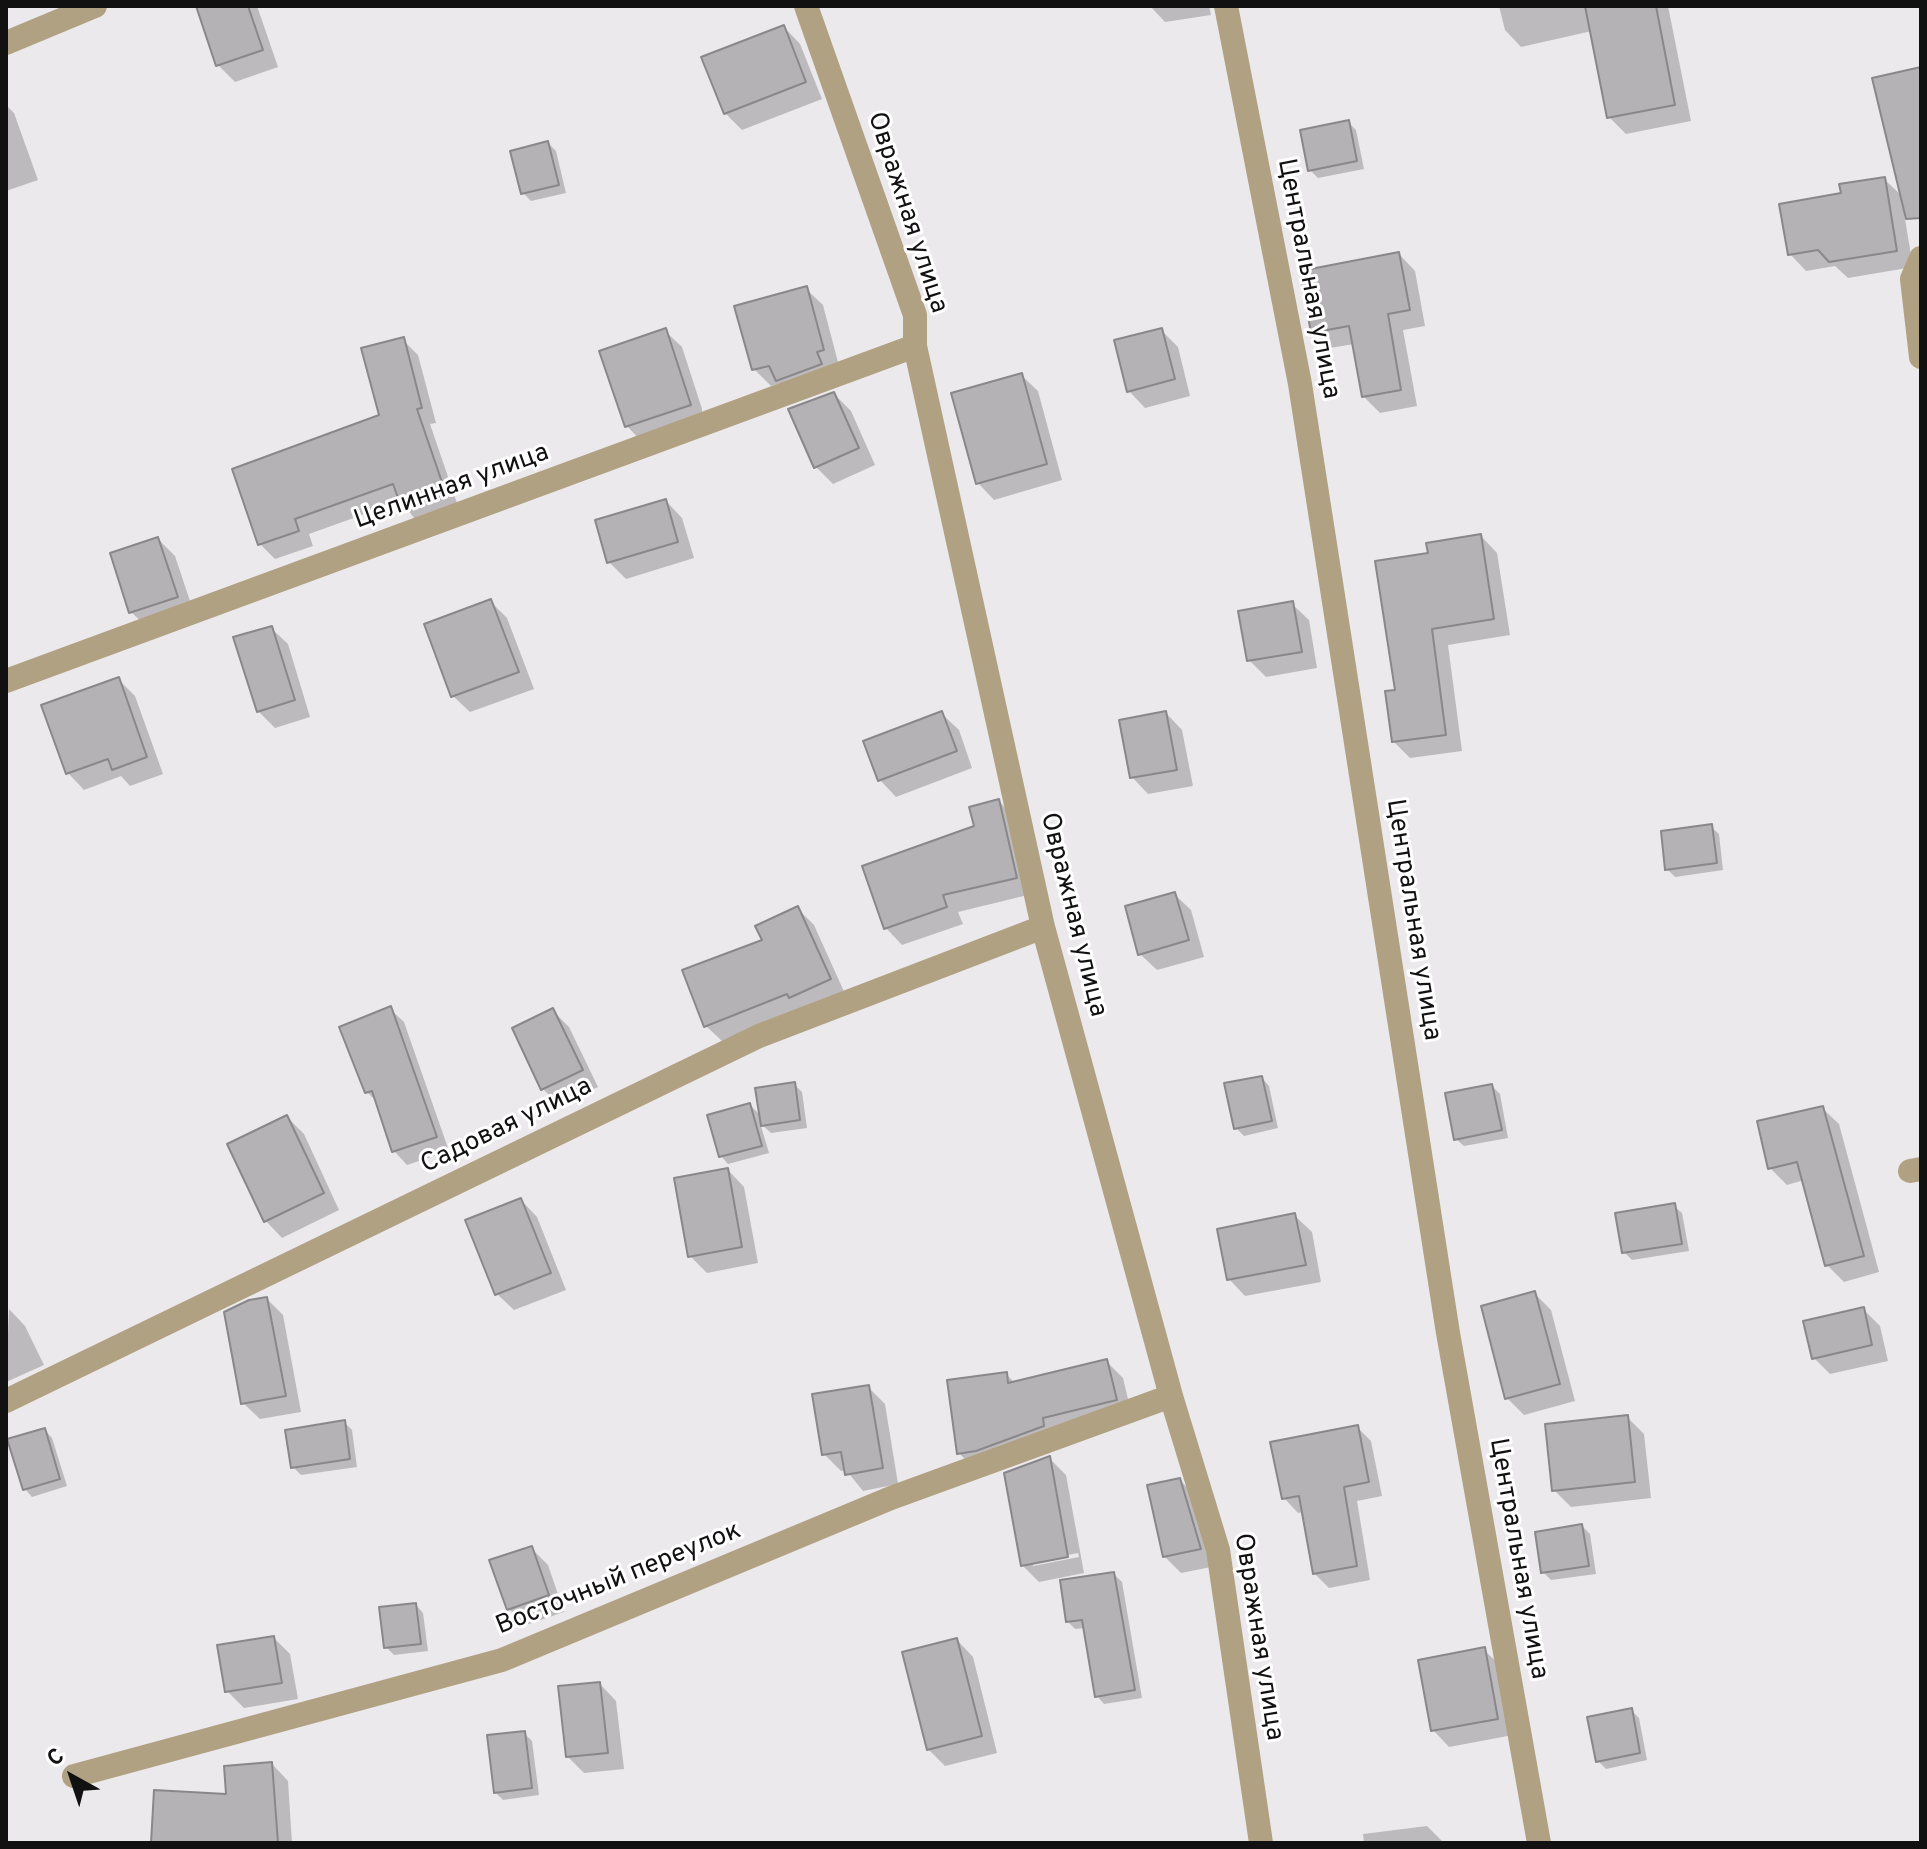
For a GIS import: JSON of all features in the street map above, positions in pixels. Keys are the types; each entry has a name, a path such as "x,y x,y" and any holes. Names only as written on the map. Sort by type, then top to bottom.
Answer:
{"street":[{"path":"6,43 95,6"},
{"name":"Овражная улица","path":"806,6 915,315 915,346 1043,927 1171,1396 1218,1550 1261,1843"},
{"name":"Центральная улица","path":"1226,6 1300,384 1445,1317 1539,1843"},
{"path":"1921,258 1912,279 1921,357"},
{"name":"Целинная улица","path":"6,681 915,346"},
{"name":"Садовая улица","path":"6,1401 759,1036 1043,927"},
{"name":"Восточный переулок","path":"74,1776 502,1660 891,1498 1171,1396"}],"building":[{"path":"196,6 248,6 263,50 216,66"},
{"path":"1585,6 1656,6 1675,105 1607,118"},
{"path":"784,25 806,82 724,114 701,57"},
{"path":"1921,67 1921,218 1906,219 1872,78"},
{"path":"1349,120 1357,161 1308,171 1300,130"},
{"path":"548,141 559,185 521,194 510,151"},
{"path":"1885,177 1897,251 1829,262 1818,250 1788,255 1779,204 1841,193 1839,184"},
{"path":"1399,252 1410,310 1388,314 1401,390 1362,397 1349,326 1311,333 1300,271"},
{"path":"807,286 824,350 817,352 822,364 776,381 769,366 752,370 734,306"},
{"path":"666,328 691,405 625,427 599,351"},
{"path":"1162,328 1175,379 1127,392 1114,340"},
{"path":"404,337 422,408 417,409 446,494 402,509 393,484 295,519 299,531 258,545 232,469 379,415 361,348"},
{"path":"1022,373 1047,464 976,484 951,393"},
{"path":"834,392 859,448 814,468 788,409"},
{"path":"666,499 678,542 607,563 595,520"},
{"path":"1481,534 1494,619 1432,629 1446,735 1392,742 1385,691 1395,690 1375,561 1428,553 1426,543"},
{"path":"158,537 178,597 129,613 110,553"},
{"path":"491,599 519,672 451,697 424,624"},
{"path":"1293,601 1302,652 1247,661 1238,611"},
{"path":"272,626 295,700 257,712 233,637"},
{"path":"119,677 147,757 112,770 108,759 66,774 41,705"},
{"path":"942,711 957,751 878,781 863,741"},
{"path":"1166,711 1177,770 1130,778 1119,720"},
{"path":"999,799 1017,878 943,895 947,907 884,929 862,866 974,826 969,807"},
{"path":"1712,824 1717,863 1665,870 1661,831"},
{"path":"1175,892 1189,940 1138,955 1125,906"},
{"path":"798,906 831,979 789,998 787,994 704,1027 682,970 762,940 755,926"},
{"path":"391,1006 437,1137 392,1152 372,1091 365,1093 339,1027"},
{"path":"553,1008 583,1070 541,1090 512,1028"},
{"path":"1262,1076 1272,1121 1234,1129 1224,1083"},
{"path":"795,1082 800,1120 761,1126 755,1088"},
{"path":"1492,1084 1502,1130 1454,1140 1445,1093"},
{"path":"750,1103 762,1146 719,1157 707,1115"},
{"path":"1823,1106 1864,1256 1825,1266 1797,1162 1768,1169 1757,1121"},
{"path":"287,1115 324,1193 264,1222 227,1144"},
{"path":"728,1168 742,1247 688,1257 674,1178"},
{"path":"521,1198 551,1273 495,1295 465,1220"},
{"path":"1675,1203 1682,1244 1622,1253 1615,1213"},
{"path":"1295,1213 1306,1265 1227,1280 1217,1229"},
{"path":"1535,1291 1560,1384 1505,1399 1481,1306"},
{"path":"267,1297 286,1396 241,1404 224,1312 249,1300"},
{"path":"1864,1307 1872,1345 1812,1359 1803,1321"},
{"path":"1107,1359 1117,1400 1043,1418 1044,1426 976,1451 957,1454 947,1380 1007,1372 1008,1383"},
{"path":"869,1385 883,1468 845,1475 841,1452 822,1455 812,1394"},
{"path":"1628,1415 1635,1482 1552,1491 1545,1424"},
{"path":"345,1420 350,1459 291,1468 285,1430"},
{"path":"1358,1425 1369,1482 1344,1487 1357,1566 1313,1574 1299,1496 1282,1499 1270,1442"},
{"path":"45,1428 60,1479 23,1490 7,1439"},
{"path":"1050,1456 1068,1557 1021,1566 1004,1473"},
{"path":"1180,1478 1201,1549 1163,1557 1147,1485"},
{"path":"1582,1524 1589,1566 1541,1573 1535,1532"},
{"path":"532,1546 549,1595 507,1610 489,1560"},
{"path":"1114,1572 1135,1690 1095,1697 1082,1620 1066,1622 1060,1580"},
{"path":"416,1603 421,1644 384,1648 379,1607"},
{"path":"274,1636 282,1683 225,1692 217,1645"},
{"path":"957,1638 982,1736 927,1750 902,1652"},
{"path":"1485,1647 1498,1719 1431,1731 1418,1660"},
{"path":"600,1682 608,1753 566,1757 558,1686"},
{"path":"1632,1708 1640,1753 1596,1762 1587,1717"},
{"path":"525,1731 532,1788 494,1793 487,1735"},
{"path":"272,1762 278,1843 151,1843 154,1790 226,1794 224,1766"}]}
